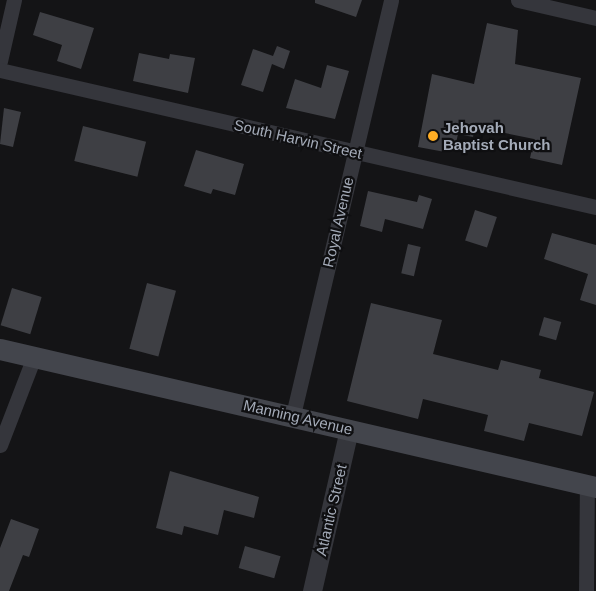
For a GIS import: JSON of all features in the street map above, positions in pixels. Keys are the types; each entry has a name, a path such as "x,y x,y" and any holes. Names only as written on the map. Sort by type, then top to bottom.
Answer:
{"main road":[{"name":"Manning Avenue","path":"0,349 293,415 592,486"}],"street":[{"path":"0,60 14,0"},
{"name":"Royal Avenue","path":"293,415 391,0"},
{"path":"518,0 596,18"},
{"name":"South Harvin Street","path":"0,70 596,207"},
{"path":"0,445 34,356"},
{"name":"Atlantic Street","path":"312,591 348,429"},
{"path":"586,591 592,486"}],"building":[{"path":"315,0 362,0 356,17 315,3"},
{"path":"40,12 94,28 81,69 57,61 62,45 33,35"},
{"path":"487,23 518,30 515,64 581,78 562,165 530,158 534,139 475,127 473,137 458,134 455,148 446,146 445,152 418,147 432,74 474,84"},
{"path":"277,46 290,51 284,69 272,64 263,92 241,85 253,49 273,56"},
{"path":"139,53 169,59 170,54 195,58 188,93 133,81"},
{"path":"327,65 349,71 335,119 286,108 295,79 321,88"},
{"path":"4,108 21,112 13,147 0,144"},
{"path":"83,126 146,142 137,177 74,161"},
{"path":"196,150 244,164 235,195 213,189 211,194 184,186"},
{"path":"368,191 417,202 419,195 432,199 423,229 385,219 382,232 360,226"},
{"path":"475,210 497,217 487,248 465,240"},
{"path":"552,233 596,245 596,305 580,300 588,274 544,259"},
{"path":"408,244 421,247 414,276 401,273"},
{"path":"147,283 176,291 158,356 129,349"},
{"path":"12,288 42,297 30,334 1,325"},
{"path":"371,303 442,320 433,354 498,370 501,360 541,370 539,378 594,392 582,436 529,423 524,441 484,431 488,415 423,399 418,419 347,401"},
{"path":"544,317 561,322 556,340 539,335"},
{"path":"170,471 259,497 254,518 224,510 218,535 184,526 182,535 156,528"},
{"path":"11,519 39,529 29,557 23,555 9,591 0,591 0,548"},
{"path":"245,546 281,556 274,578 239,568"}],"place":[{"name":"Jehovah Baptist Church","path":"433,136"}]}
